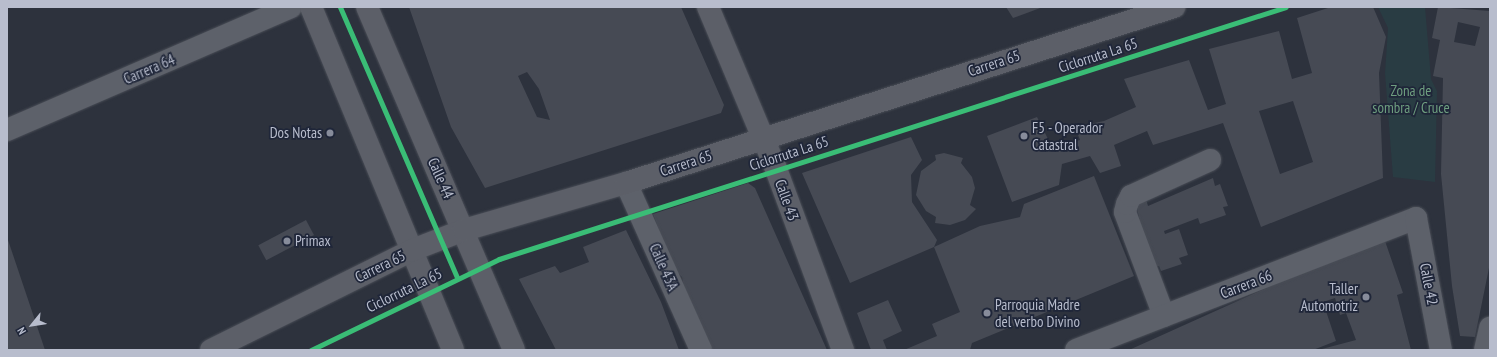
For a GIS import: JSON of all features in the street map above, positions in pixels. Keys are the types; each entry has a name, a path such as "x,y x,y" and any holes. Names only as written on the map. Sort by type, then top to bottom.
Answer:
{"main road":[{"path":"310,7 410,251 453,350"},
{"name":"Calle 44","path":"367,7 464,230 514,350"},
{"name":"Calle 43","path":"708,7 762,138 843,350"},
{"name":"Carrera 65","path":"211,350 410,251 464,230 626,183 762,138 1174,7"}],"street":[{"name":"Carrera 64","path":"7,130 265,12 291,7"},
{"path":"1164,316 1125,212 1127,204 1131,196 1210,160"},
{"name":"Calle 43A","path":"626,183 701,350"},
{"name":"Carrera 66","path":"1076,350 1416,218"},
{"name":"Calle 42","path":"1416,218 1441,350"},
{"path":"1485,350 1490,328"}],"green space":[{"name":"Zona de sombra / Cruce","path":"1378,7 1425,7 1431,79 1437,91 1435,182 1393,177 1385,73 1388,28"}],"building":[{"path":"409,7 681,7 724,105 721,113 485,188 451,127","holes":["527,72 539,89 550,120 537,117 518,76"]},
{"path":"1006,7 1043,7 1013,18"},
{"path":"1331,7 1373,7 1386,37 1379,73 1383,178 1261,227 1223,123 1153,145 1147,131 1114,145 1121,166 1100,173 1090,156 1062,164 1059,185 1012,202 987,136 1037,117 1052,147 1080,140 1075,127 1104,121 1136,107 1124,79 1189,60 1208,110 1226,104 1209,49 1279,31 1292,79 1312,73 1297,18","holes":["1293,101 1313,162 1280,174 1259,111"]},
{"path":"1438,7 1490,11 1490,263 1475,337 1460,336 1452,286 1441,174 1443,78 1433,76 1440,40 1432,38","holes":["1458,22 1480,27 1475,46 1454,42"]},
{"path":"911,137 922,160 911,175 912,202 937,240 934,247 850,283 802,173"},
{"path":"944,153 963,158 961,163 972,177 975,188 970,205 976,209 965,220 950,225 935,223 936,217 926,211 916,195 921,171 936,160 935,155"},
{"path":"1094,176 1134,276 972,343 970,350 904,350 937,336 932,324 960,312 934,247 980,226 1020,217 1024,204"},
{"path":"1213,178 1215,186 1220,184 1228,206 1223,207 1226,215 1200,224 1198,218 1164,231 1165,234 1179,229 1188,255 1179,258 1182,264 1161,271 1159,266 1150,269 1136,203 1146,199 1148,206"},
{"path":"748,183 755,188 827,350 709,350 687,301 682,277 674,269 653,214"},
{"name":"Primax","path":"306,220 314,235 266,260 258,245"},
{"path":"626,230 661,302 679,350 556,350 519,279 555,266 560,273 589,262 583,247"},
{"path":"7,237 45,350 7,350"},
{"path":"1385,241 1403,293 1397,295 1411,350 1318,350 1356,340 1346,313 1340,315 1335,298 1323,302 1336,341 1313,350 1129,350 1311,268"},
{"path":"888,300 902,331 883,340 887,350 871,350 857,313"}],"cycle path":[{"path":"340,7 457,278"},
{"name":"Ciclorruta La 65","path":"311,350 499,259 1286,7"}],"place":[{"name":"Dos Notas","path":"330,133"},
{"name":"F5 - Operador Catastral","path":"1024,136"},
{"name":"Primax","path":"287,241"},
{"name":"Taller Automotriz","path":"1366,297"},
{"name":"Parroquia Madre del verbo Divino","path":"987,313"}]}
